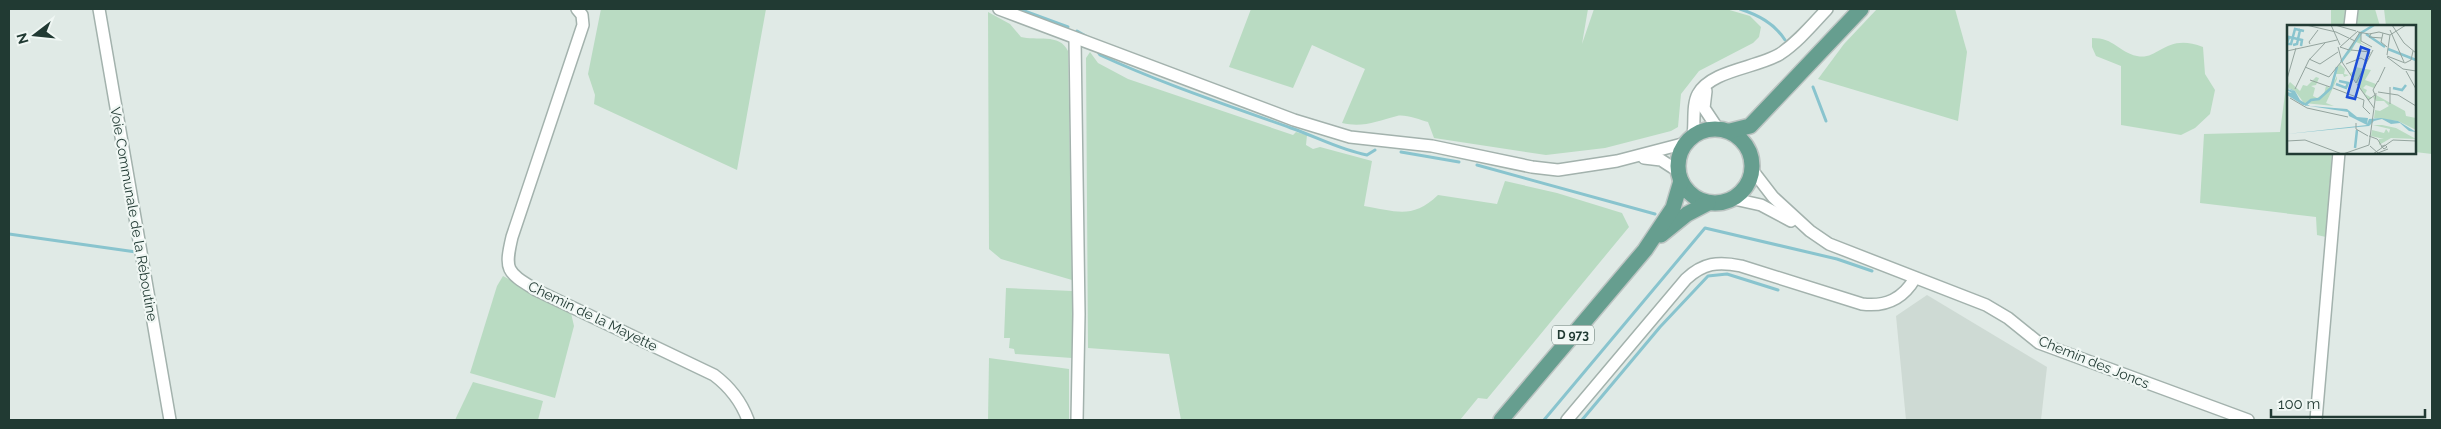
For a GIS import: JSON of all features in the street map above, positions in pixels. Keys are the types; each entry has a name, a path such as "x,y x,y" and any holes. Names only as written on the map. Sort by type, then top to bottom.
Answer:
{"main road":[{"path":"1775,101 1756,130 1752,141 1753,165 1750,182 1743,192 1726,203 1708,203 1692,195 1680,176 1678,161 1690,139 1709,129 1724,130 1750,126 1861,9"},
{"path":"1724,130 1740,138 1748,147 1753,165"},
{"name":"D 973","path":"1501,420 1645,250 1673,208 1680,176"},
{"name":"D 973","path":"1645,250 1687,214 1708,203"}],"street":[{"name":"Voie Communale de la Réboutine","path":"99,9 170,420"},
{"name":"Chemin de la Mayette","path":"577,9 582,15 584,25 512,237 507,260 509,270 517,278 536,290 714,374 738,398 748,420"},
{"path":"999,9 1294,120 1350,137 1432,146 1549,170 1617,160 1656,158 1680,176"},
{"path":"1617,160 1690,139 1696,99 1700,91 1710,82 1779,54 1797,41 1827,9"},
{"path":"2350,25 2352,9"},
{"path":"1076,39 1079,314 1077,420"},
{"path":"1710,82 1705,92 1704,108 1724,130"},
{"path":"2316,420 2339,154"},
{"name":"Chemin des Joncs","path":"1753,165 1773,198 1810,231"},
{"name":"Chemin des Joncs","path":"1734,199 1752,202 1768,208 1840,250 2000,312 2039,342 2248,420"},
{"path":"1567,420 1686,279 1704,266 1721,262 1740,266 1862,304 1874,306 1885,304 1901,296 1908,290 1915,278"}],"shaded area":[{"path":"1927,295 2047,367 2041,420 1906,420 1896,316"}],"green space":[{"path":"601,9 766,9 737,170 594,104 595,95 588,74"},
{"path":"1251,9 1588,9 1582,44 1594,9 1726,9 1750,16 1761,27 1759,37 1753,43 1699,71 1681,94 1678,127 1671,131 1605,148 1546,155 1434,138 1428,122 1404,116 1357,125 1342,123 1365,69 1312,45 1293,88 1229,67"},
{"path":"1877,9 1955,9 1967,52 1958,121 1818,79 1844,44"},
{"path":"2331,9 2345,9 2344,25 2331,25"},
{"path":"2355,9 2375,9 2380,25 2354,25"},
{"path":"2384,9 2432,9 2432,154 2416,152 2416,25 2386,25"},
{"path":"988,12 1010,24 1021,37 1053,40 1064,45 1068,51 1072,280 1001,259 989,249"},
{"path":"2092,38 2106,40 2125,52 2137,56 2151,55 2171,45 2180,43 2190,43 2203,47 2205,74 2215,90 2210,114 2195,128 2181,135 2121,125 2121,66 2096,56 2092,47"},
{"path":"1090,52 1098,63 1128,79 1293,135 1296,132 1307,135 1306,145 1313,149 1320,147 1372,161 1364,206 1403,212 1412,211 1429,203 1438,195 1497,204 1505,181 1557,193 1622,213 1629,227 1487,399 1478,398 1460,420 1181,420 1169,354 1088,348 1086,58"},
{"path":"2287,79 2287,154 2332,154 2326,237 2317,235 2316,217 2200,203 2204,134 2280,132"},
{"path":"503,276 571,313 574,326 555,398 470,373 497,286"},
{"path":"1006,288 1072,291 1072,358 1015,354 1014,349 1009,348 1010,338 1004,338"},
{"path":"989,358 1069,369 1069,420 988,420"},
{"path":"473,382 543,401 538,420 455,420"}],"waterway":[{"path":"1019,9 1068,27"},
{"path":"1740,9 1765,20 1785,40"},
{"path":"1077,31 1091,39"},
{"path":"1098,52 1100,55 1147,75 1338,147 1367,155 1375,150"},
{"path":"1813,87 1826,121"},
{"path":"1401,152 1459,162"},
{"path":"1477,165 1655,214"},
{"path":"1544,420 1705,228 1837,259 1872,271"},
{"path":"9,234 136,252"},
{"path":"1582,420 1660,327 1708,276 1727,274 1778,290"}]}
